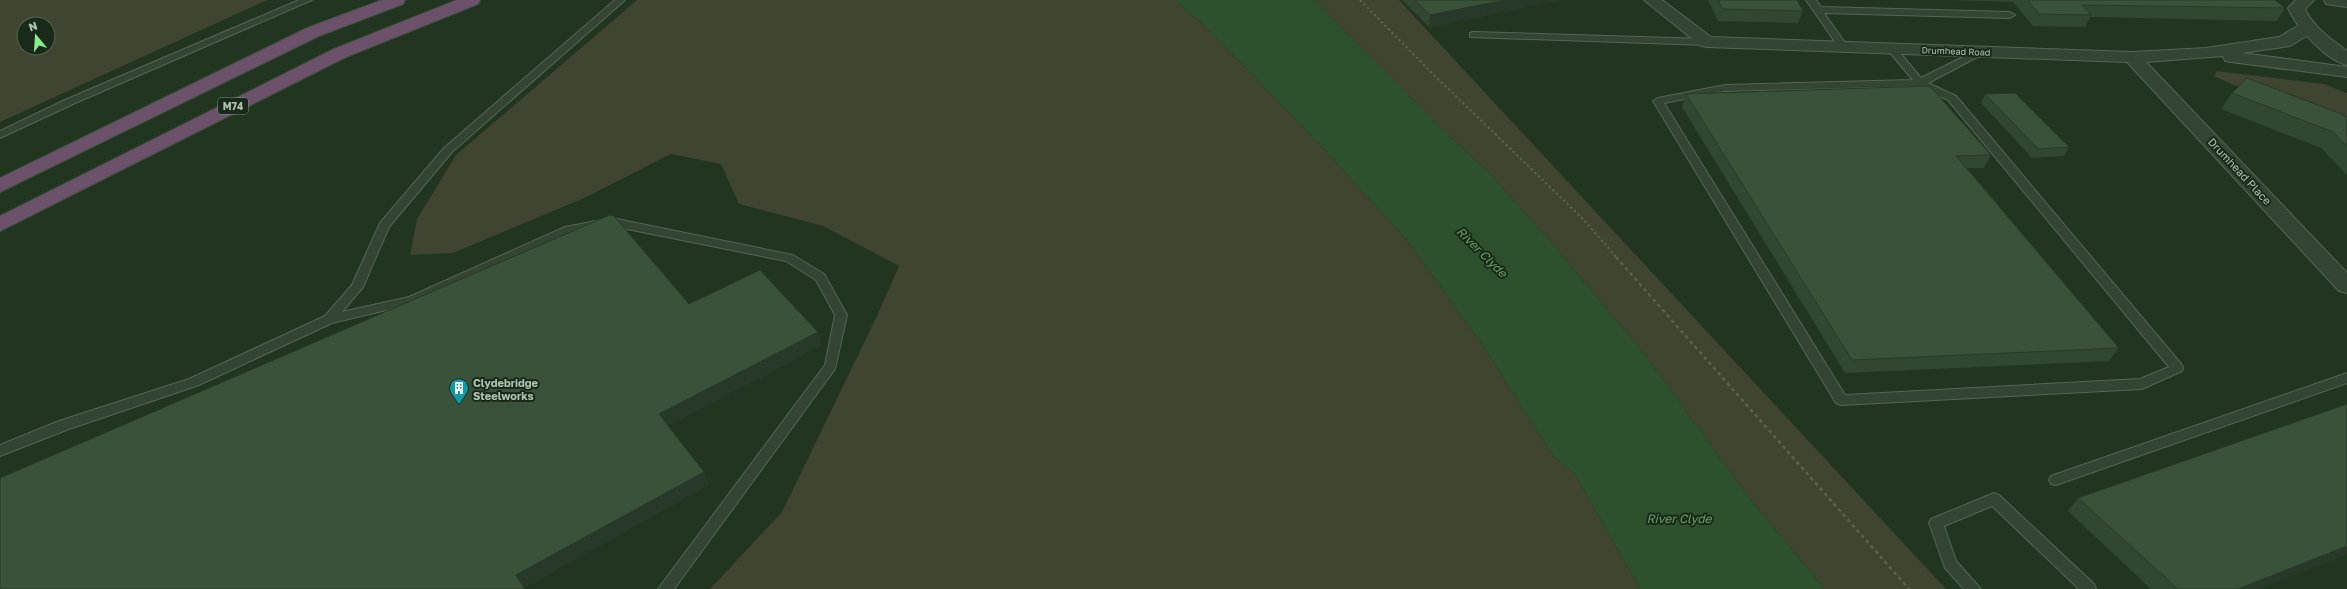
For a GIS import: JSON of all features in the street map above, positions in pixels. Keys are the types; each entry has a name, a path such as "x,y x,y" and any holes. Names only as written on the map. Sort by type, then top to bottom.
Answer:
{"highway":[{"path":"0,186 313,32 397,0"},
{"name":"M74","path":"0,224 340,52 472,0"}],"street":[{"path":"1652,0 1707,42"},
{"path":"2332,0 2347,2"},
{"path":"2297,3 2300,20 2307,28 2347,60"},
{"path":"2206,54 2284,42 2307,28"},
{"name":"Drumhead Road","path":"1707,42 2132,57 2206,54"},
{"path":"2206,54 2347,72"},
{"name":"Drumhead Place","path":"2132,57 2347,286"}],"lane":[{"path":"0,135 69,102 307,0"},
{"path":"329,319 357,287 384,226 448,150 620,0"},
{"path":"1811,0 1843,47"},
{"path":"1818,10 2010,15"},
{"path":"1473,35 1707,42"},
{"path":"1892,49 1920,83 1952,98 2177,368 2142,384 1841,400 1658,101 1725,88 1920,83 1980,52"},
{"path":"0,451 64,425 194,382 329,319 412,300 569,230 612,222 789,258 820,277 841,315 831,366 665,589"},
{"path":"2056,480 2347,378"},
{"path":"1974,589 1950,564 1936,523 1994,499 2089,589"}],"path":[{"path":"1360,0 1434,75 1584,220 1793,460 1909,589"}],"shaded area":[{"path":"0,0 267,0 0,122"},
{"path":"637,0 1175,0 1212,33 1321,146 1410,244 1483,346 1553,456 1575,474 1640,589 710,589 782,512 877,316 899,266 823,226 739,204 721,164 671,154 584,198 453,253 410,255 417,219 456,155"},
{"path":"1314,0 1399,0 1946,589 1825,589 1749,498 1646,356 1550,241 1490,174 1445,132"},
{"path":"2217,71 2324,84 2347,93 2347,125 2254,94 2214,76"}],"water":[{"name":"River Clyde","path":"1175,0 1314,0 1445,132 1490,174 1550,241 1646,356 1749,498 1825,589 1640,589 1575,474 1553,456 1483,346 1410,244 1321,146 1212,33"}],"building":[{"path":"1415,0 1505,0 1430,15"},
{"path":"1718,0 1797,0 1803,11 1723,9"},
{"path":"2028,0 2275,0 2285,8 2082,5 2091,15 2039,14"},
{"path":"2247,78 2347,117 2347,146 2333,132 2232,93"},
{"path":"1930,86 1991,155 1956,156 2119,348 1852,360 1686,94"},
{"path":"2015,93 2069,147 2038,149 1985,94"},
{"name":"Clydebridge Steelworks","path":"610,215 614,216 689,304 760,270 818,332 659,414 704,472 516,575 525,589 0,589 0,478"},
{"path":"2347,404 2347,546 2238,589 2178,589 2078,498"}],"place":[{"name":"Clydebridge Steelworks","path":"459,405"}]}
